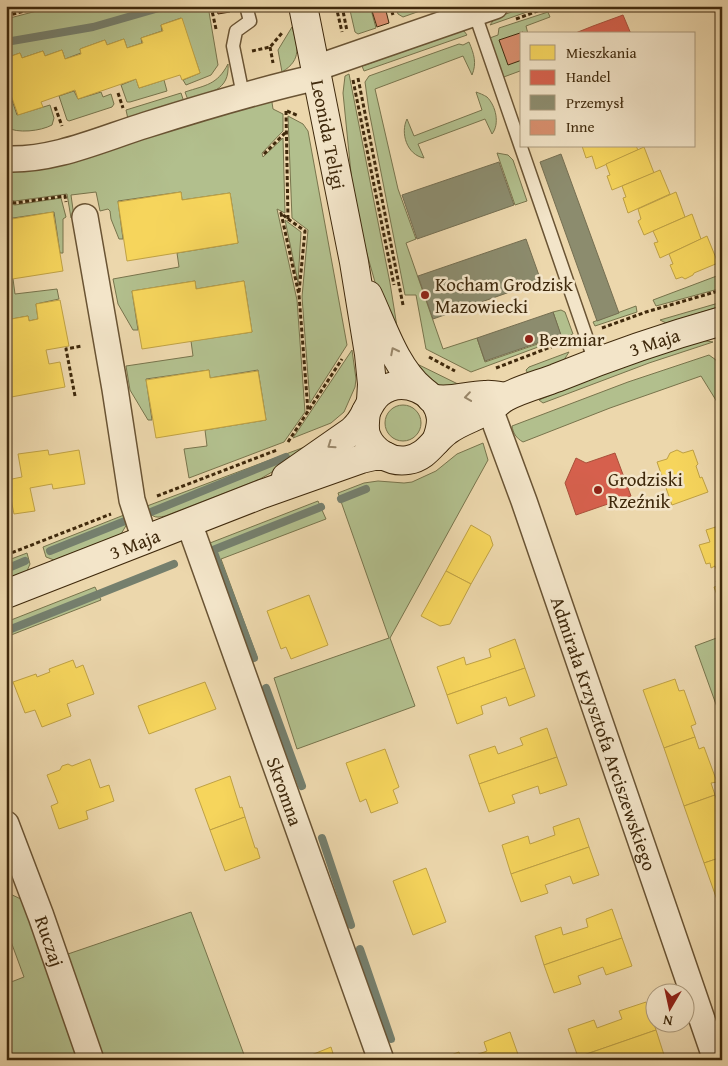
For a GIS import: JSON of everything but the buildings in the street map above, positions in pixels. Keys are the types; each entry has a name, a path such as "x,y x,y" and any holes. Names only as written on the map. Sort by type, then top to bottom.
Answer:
{"street":[{"name":"Leonida Teligi","path":"303,6 354,262 369,354 372,384 368,407"},
{"path":"6,159 52,155 317,72 351,53 485,10"},
{"path":"85,217 133,505 145,540"},
{"name":"Leonida Teligi","path":"354,262 404,370 412,382 427,394"},
{"name":"3 Maja","path":"6,594 262,494 361,460 374,456 385,456 396,460 408,460 419,457 429,451 436,441 455,425 498,403 595,362 667,337 722,321"},
{"name":"3 Maja","path":"262,494 352,431 360,423 378,393 388,387 412,386 440,400 486,394 498,403"},
{"path":"427,394 438,408 440,431 436,441"},
{"name":"Admirała Krzysztofa Arciszewskiego","path":"498,403 530,520 716,1060"},
{"path":"368,407 366,434 376,451 385,456"},
{"name":"Skromna","path":"189,523 381,1060"},
{"name":"Ruczaj","path":"6,824 41,916 91,1060"}],"lane":[{"path":"243,95 233,41 236,30 250,21 246,6"},
{"path":"485,10 520,122"},
{"path":"528,148 595,362"}],"path":[{"path":"6,16 43,6"},
{"path":"339,6 351,53 404,312"},
{"path":"339,6 351,53 398,304"},
{"path":"235,56 270,47 285,29"},
{"path":"118,93 123,109"},
{"path":"55,107 62,127"},
{"path":"286,110 288,219"},
{"path":"264,154 286,132"},
{"path":"299,295 305,231 281,214 299,295 308,411"},
{"path":"594,331 646,312 722,290"},
{"path":"492,369 574,339"},
{"path":"75,396 66,349 106,341"},
{"path":"420,352 464,376"},
{"path":"285,446 344,357"},
{"path":"6,555 293,444"}],"green space":[{"path":"56,6 208,6 218,65 211,75 186,85 183,80 200,73 181,18 161,25 162,31 141,38 142,43 127,48 124,39 107,45 105,40 80,49 81,53 65,59 62,50 45,56 43,51 22,58 20,53 6,58 6,19"},
{"path":"349,6 370,6 376,28 358,34 355,32"},
{"path":"395,6 434,6 403,17 398,14"},
{"path":"528,6 544,6 490,25 495,18"},
{"path":"548,12 550,17 526,26 528,32 520,32 520,71 501,78 487,39 498,35 499,28"},
{"path":"292,27 297,46 296,57 289,67 282,72 278,50"},
{"path":"462,31 467,35 364,71 362,66"},
{"path":"469,42 474,58 472,75 463,56 375,89 398,189 416,239 406,243 443,349 477,338 485,362 561,336 553,312 561,310 565,312 573,334 471,372 426,349 416,295 405,295 365,82 369,76"},
{"path":"228,64 226,80 217,90 188,100 185,92 205,86 215,80"},
{"path":"349,74 398,333 379,296 363,240 352,183 343,93 345,76"},
{"path":"136,79 139,88 164,80 167,91 127,102 121,85"},
{"path":"6,82 17,115 50,105 54,118 52,125 29,131 6,127"},
{"path":"74,91 78,99 101,92 103,97 111,94 114,104 112,107 69,121 59,96"},
{"path":"476,92 487,97 495,110 496,125 492,134 485,119 418,144 424,158 413,153 406,143 404,131 407,119 414,136 482,110"},
{"path":"181,93 184,102 128,119 126,110"},
{"path":"271,96 273,109 283,114 283,131 262,153 263,157 283,138 285,213 277,209 297,300 305,412 284,442 189,478 184,449 207,446 205,430 266,420 258,370 210,378 209,370 146,379 152,420 148,420 130,390 126,366 193,356 191,341 252,332 244,281 196,289 195,281 132,291 138,330 133,330 118,304 113,279 179,267 177,253 238,243 230,193 182,200 181,192 118,201 123,239 119,239 110,211 108,209 100,211 96,192 71,195 74,217 71,218 67,194 15,201 6,199 6,167"},
{"path":"288,116 303,124 308,131 347,345 310,403 302,297 308,230 292,218"},
{"path":"497,153 508,155 513,160 527,201 515,205"},
{"path":"61,198 66,217 63,219 63,253 60,253 54,212 6,219 6,203 15,205"},
{"path":"285,220 301,232 298,282"},
{"path":"722,274 722,288 656,306 653,300"},
{"path":"13,279 15,294 57,289 59,299 36,304 38,319 29,321 28,316 6,320 6,280"},
{"path":"722,302 722,306 666,323 660,320"},
{"path":"636,306 637,312 595,326 593,322"},
{"path":"700,340 713,342 649,363 543,403 539,400 619,367"},
{"path":"352,350 356,379 355,387 344,412 331,423 293,438"},
{"path":"569,352 564,360 528,374 526,370 529,367"},
{"path":"709,355 716,360 722,375 722,410 701,376 610,408 523,442 513,431 512,426 628,382"},
{"path":"409,360 466,388 444,388 431,382"},
{"path":"403,405 410,406 416,410 420,416 420,430 416,436 410,440 403,441 396,440 390,436 386,430 385,423 386,416 390,410 396,406"},
{"path":"483,443 488,460 390,638 415,706 297,749 274,678 389,638 338,493 364,483 378,481 412,482 436,471 457,454"},
{"path":"310,445 291,461 260,479 165,516 155,517 148,509 147,506"},
{"path":"318,501 326,519 221,559 257,657 248,660 208,548 210,543"},
{"path":"124,515 127,524 121,534 54,560 46,557 43,547"},
{"path":"27,553 30,564 27,571 6,579 6,561"},
{"path":"95,587 101,600 6,637 6,622"},
{"path":"722,636 722,721 695,646"},
{"path":"6,892 25,901 82,1060 6,1060 6,984 24,977 6,928"},
{"path":"191,912 246,1060 103,1060 65,955"}],"waterway":[{"path":"6,42 93,27 166,6"},
{"path":"151,512 286,457"},
{"path":"341,499 366,489"},
{"path":"254,658 213,550 321,507"},
{"path":"50,551 125,521"},
{"path":"6,569 25,561"},
{"path":"6,631 174,564"},
{"path":"266,688 302,786"},
{"path":"322,838 351,925"},
{"path":"360,949 391,1039"}],"place":[{"name":"Kocham Grodzisk Mazowiecki","path":"425,295"},
{"name":"Bezmiar","path":"529,339"},
{"name":"Grodziski Rzeźnik","path":"598,490"}]}
